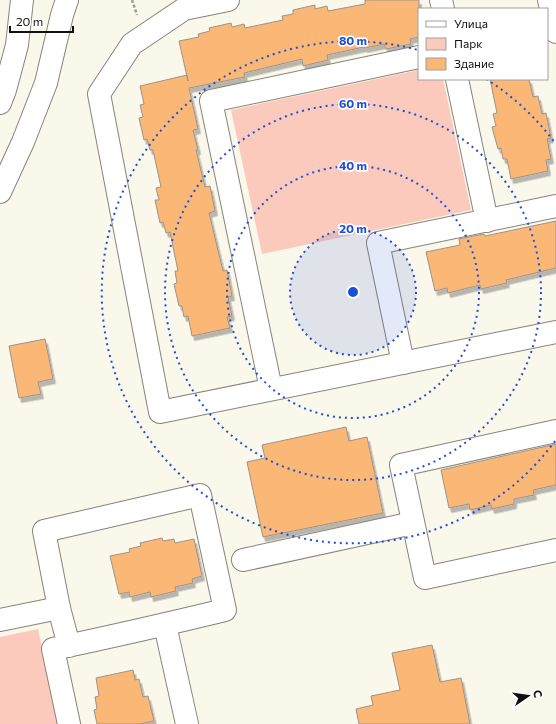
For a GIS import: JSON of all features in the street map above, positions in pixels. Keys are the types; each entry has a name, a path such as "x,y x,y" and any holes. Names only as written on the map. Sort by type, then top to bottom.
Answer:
{"main road":[{"path":"0,103 6,90 17,45 22,0"},
{"path":"0,192 23,142 46,83 67,0"},
{"path":"228,0 184,9 132,44 99,94 160,412 556,332"},
{"path":"549,0 556,32"},
{"path":"271,389 211,100 418,57"},
{"path":"457,80 487,221"},
{"path":"402,363 378,244 556,206"},
{"path":"556,431 401,465 426,578 556,550"},
{"path":"69,646 59,608 44,531 200,495 224,610 165,625 69,646 53,649 69,724"},
{"path":"243,560 413,523"},
{"path":"0,620 59,608"},
{"path":"165,625 187,724"}],"path":[{"path":"132,0 139,21"}],"green space":[{"path":"418,70 418,80 443,80 471,210 262,254 231,110"},
{"path":"38,629 58,724 0,724 0,637"}],"building":[{"path":"365,0 419,0 418,37 410,39 411,44 386,49 384,44 364,47 327,55 328,60 303,66 302,59 244,73 245,77 189,88 198,129 193,130 198,150 196,150 205,187 210,186 215,211 209,213 223,271 227,270 232,296 228,297 232,316 227,317 230,328 192,336 188,316 184,317 182,306 179,306 174,284 177,283 175,271 178,271 170,232 166,233 163,222 160,223 155,200 159,200 156,188 161,187 153,150 150,150 147,139 144,140 139,118 143,117 140,105 144,104 140,86 187,75 179,41 199,37 198,34 210,31 209,28 231,23 232,27 244,24 245,28 283,20 282,16 293,14 293,10 315,5 315,9 327,6 328,11 365,4"},
{"path":"490,80 529,80 533,97 538,96 542,114 546,113 551,138 547,139 551,159 546,160 548,171 511,179 507,159 503,159 501,148 498,149 492,127 496,126 493,114 497,113"},
{"path":"556,221 556,268 506,280 507,283 481,289 480,285 448,293 447,288 435,291 426,252 460,245 459,239 484,234 485,236"},
{"path":"45,339 53,379 38,382 41,394 19,398 9,346"},
{"path":"346,427 349,441 367,437 383,513 263,537 247,462 265,458 262,445"},
{"path":"556,444 556,485 533,490 534,495 514,499 514,504 492,509 491,505 470,510 469,504 449,508 441,470"},
{"path":"162,538 163,541 174,539 175,543 194,539 202,576 192,579 193,583 175,587 176,591 151,597 150,592 130,597 129,592 119,594 110,556 130,552 129,549 141,546 140,543"},
{"path":"432,645 440,682 461,678 470,724 359,724 356,709 373,705 371,696 400,690 392,653"},
{"path":"133,670 135,680 139,679 143,697 148,696 154,721 140,724 97,724 94,710 97,709 95,697 99,696 96,678"}]}
